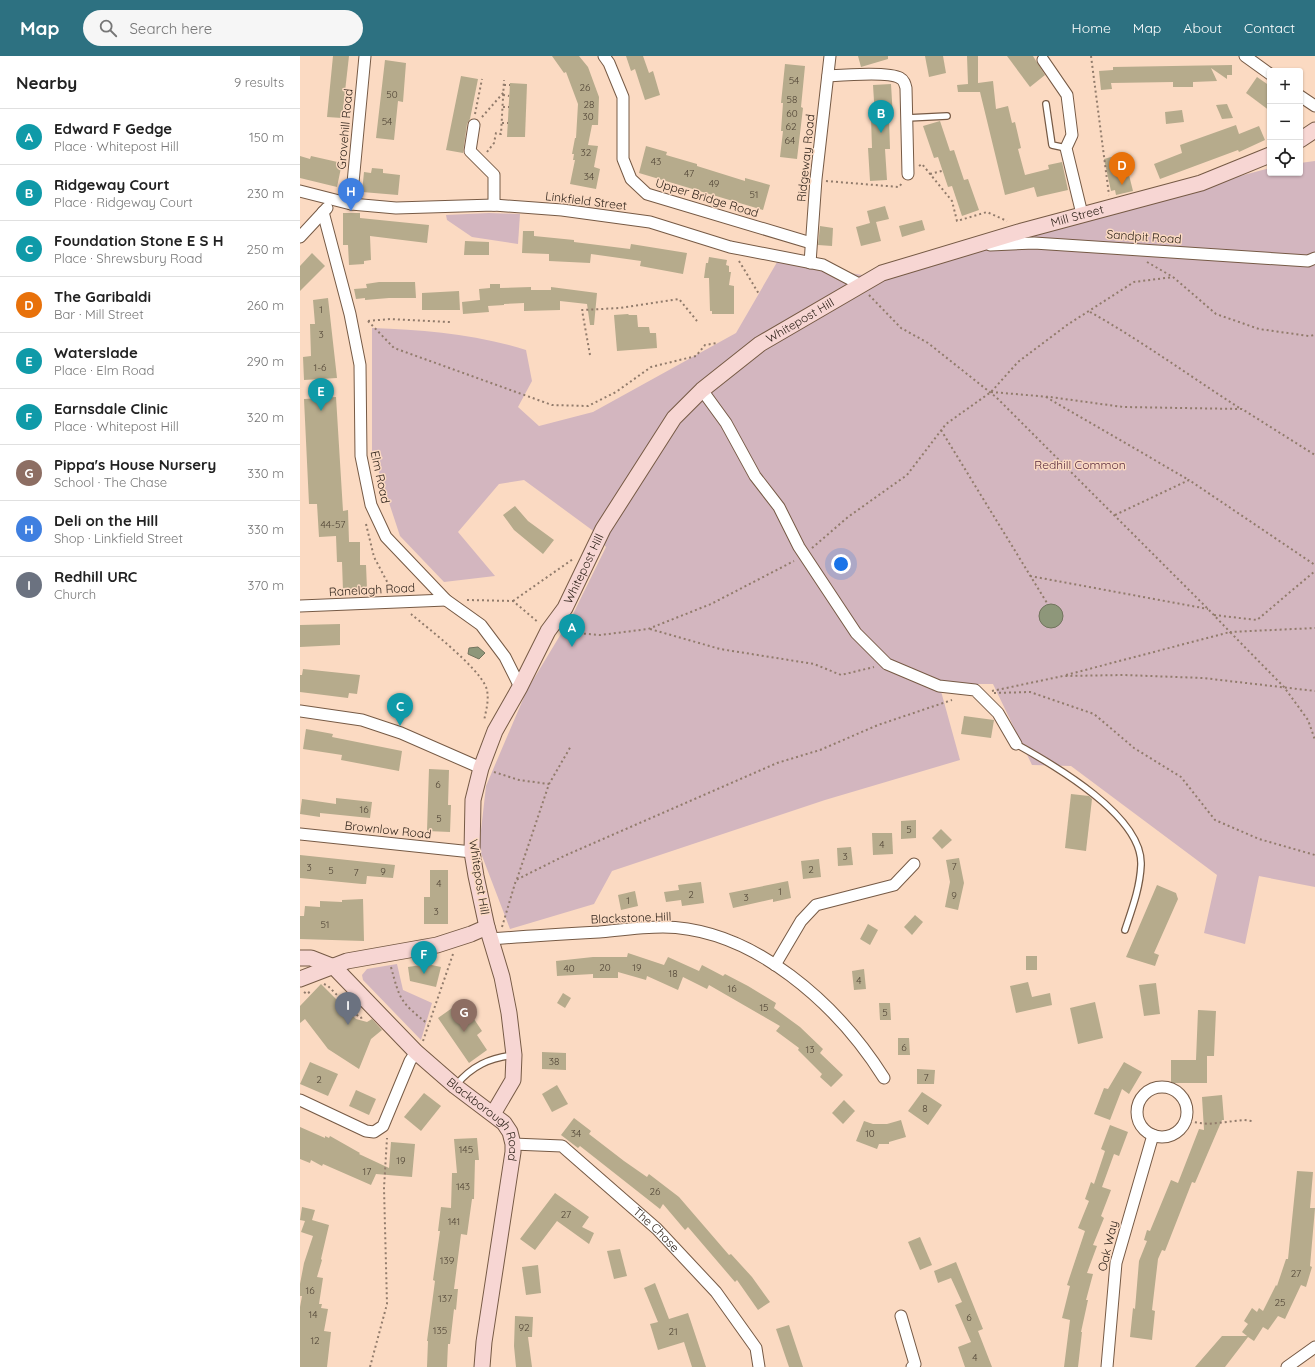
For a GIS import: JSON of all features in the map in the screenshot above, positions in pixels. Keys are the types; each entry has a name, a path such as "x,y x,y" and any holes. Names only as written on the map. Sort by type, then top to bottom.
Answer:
{"street":[{"name":"Grovehill Road","path":"350,204 365,56"},
{"name":"Upper Bridge Road","path":"604,56 609,63 623,97 623,159 631,179 647,194 811,243"},
{"name":"Ridgeway Road","path":"810,263 816,179 830,56"},
{"path":"1245,56 1267,72"},
{"path":"1043,60 1067,94 1072,135 1066,148 1082,214"},
{"path":"828,76 860,73 899,76 904,81 906,88 908,174"},
{"path":"1303,98 1315,106"},
{"path":"474,125 470,151 494,175 494,205"},
{"path":"1303,138 1315,130"},
{"name":"Mill Street","path":"882,273 971,245 1110,206 1201,183 1267,156"},
{"name":"Linkfield Street","path":"300,191 350,204 415,209 472,204 494,205 562,210 650,222 730,247 823,265 861,285"},
{"path":"300,236 334,200"},
{"name":"Elm Road","path":"323,212 350,314 360,365 361,456 371,505 386,538 446,600 481,624 505,657 520,687"},
{"name":"Sandpit Road","path":"971,245 1034,243 1308,261 1315,258"},
{"name":"Whitepost Hill","path":"300,979 347,961 437,946 471,934 493,935 472,852 473,800 481,768 495,731 520,687 548,631 565,608 604,529 627,490 674,418 702,390 760,344 882,273"},
{"path":"702,390 726,423 756,476 780,507 804,555 856,633 887,664 939,686 974,690 998,712 1016,744"},
{"name":"Ranelagh Road","path":"300,606 446,600"},
{"path":"300,711 362,720 401,733 481,768"},
{"name":"Brownlow Road","path":"300,834 472,852"},
{"path":"775,965 801,921 816,905 894,885 914,864"},
{"name":"Blackstone Hill","path":"493,935 664,927 702,933 734,943 775,965 806,986 839,1019 869,1053 884,1078"},
{"path":"493,935 509,1013 514,1055 513,1080 493,1114"},
{"path":"300,958 311,958 334,967"},
{"name":"Blackborough Road","path":"334,967 419,1046 456,1086 493,1114 510,1132 513,1144 484,1342 482,1367"},
{"path":"300,1100 366,1131 374,1132 383,1126 410,1061 419,1046"},
{"path":"1162,1087 1177,1092 1183,1098 1186,1106 1185,1121 1176,1133 1161,1136 1153,1135 1141,1124 1138,1112 1141,1100 1153,1089 1162,1087"},
{"name":"Oak Way","path":"1107,1367 1116,1262 1153,1135"},
{"name":"The Chase","path":"513,1144 562,1146 657,1229 716,1292 756,1348 759,1367"},
{"path":"901,1316 916,1364 912,1367"},
{"path":"1287,1367 1315,1347"}],"lane":[{"path":"1046,104 1052,144 1066,148"},
{"path":"907,118 946,116"},
{"path":"1016,744 1046,760 1109,806 1134,837 1141,864 1137,897 1125,930"},
{"path":"456,1086 466,1074 480,1063 497,1057 514,1055"}],"path":[{"path":"1091,56 1110,206"},
{"path":"474,125 482,79"},
{"path":"481,161 494,143 496,133 501,134 504,80"},
{"path":"504,85 510,85"},
{"path":"474,125 504,94"},
{"path":"504,94 510,96"},
{"path":"503,107 509,107"},
{"path":"502,123 508,123"},
{"path":"816,179 898,187 908,174 922,164 952,201 957,221 987,212 1008,222"},
{"path":"930,174 942,171"},
{"path":"730,247 759,294"},
{"path":"1142,259 1173,277 1216,314 1259,329 1309,336 1315,335"},
{"path":"887,664 841,675 814,664 720,649 648,629 711,604 804,555 848,517 907,475 946,424 991,392 1018,362 1067,325 1090,312 1134,282 1173,277"},
{"path":"861,285 901,328 928,343 991,392 1114,514 1284,687 1308,720 1315,740"},
{"path":"590,355 582,310 620,308 679,299 697,321"},
{"path":"1090,312 1130,334 1188,375 1315,455"},
{"path":"450,322 390,319 368,321 394,348 552,404 588,406 616,392 651,368 696,356 705,345 717,343"},
{"path":"991,392 1044,396 1123,407 1242,409"},
{"path":"1044,396 1189,480 1315,565"},
{"path":"941,430 1046,603"},
{"path":"1114,514 1189,480"},
{"path":"513,601 572,559"},
{"path":"1214,615 1257,620 1315,571"},
{"path":"1030,576 1209,610"},
{"path":"1315,628 1230,632 1063,676 985,692 1030,692 1094,714 1134,748 1181,777 1215,820 1259,838 1315,855"},
{"path":"1063,676 1203,678 1315,691"},
{"path":"516,880 564,856 777,762 820,750 878,725 954,699"},
{"path":"493,935 502,923 549,784 571,746"},
{"path":"481,768 519,780 549,784"},
{"path":"394,954 398,995 406,1007 428,1024"},
{"path":"419,1046 451,960"},
{"path":"320,983 328,986 360,1018"},
{"path":"307,994 316,987"},
{"path":"1185,1121 1208,1124 1244,1120 1252,1121"},
{"path":"370,1367 386,1304 384,1188 388,1135 383,1126"}],"green space":[{"name":"Redhill Common","path":"1315,161 1315,887 1259,876 1245,944 1204,933 1217,875 1071,766 1032,765 993,684 939,684 960,760 825,800 612,871 594,904 510,929 479,848 486,786 527,690 573,614 606,547 592,530 524,480 499,484 458,532 495,576 444,582 400,536 372,451 372,328 450,334 488,340 526,350 532,381 518,407 539,426 593,412 736,333 780,257 819,268 881,278 1078,219 1267,169 1267,176 1303,176 1303,163"},
{"path":"489,213 520,214 518,244 472,237 447,220 446,215"},
{"path":"397,964 403,990 432,1003 421,1040 363,980 362,975 367,969"}],"shaded area":[{"path":"1051,604 1059,608 1063,616 1059,624 1051,628 1043,624 1039,616 1043,608"},
{"path":"478,647 485,653 479,659 468,654 469,648"}],"building":[{"path":"333,56 349,56 342,118 327,117"},
{"path":"552,56 579,56 588,67 599,97 598,125 592,125 588,145 598,146 594,167 600,169 596,189 570,184 575,160 573,160 574,154 572,154 576,138 578,104 566,72 564,73"},
{"path":"626,56 643,56 649,73 653,71 660,95 645,100 635,69 631,71"},
{"path":"858,56 888,56 888,59 861,67"},
{"path":"925,56 943,56 946,73 929,77"},
{"path":"967,56 978,56 978,83 993,81 996,109 1008,106 1012,123 1015,122 1021,148 1018,149 1025,175 1049,169 1048,165 1062,162 1068,190 1037,197 1034,187 1005,195 980,92 958,92 957,85 968,84"},
{"path":"1007,56 1033,56 1045,75 1030,87"},
{"path":"385,60 406,63 403,102 398,101 394,140 376,138"},
{"path":"785,64 805,66 801,107 803,108 797,159 780,157 783,131 781,131 783,103 781,103"},
{"path":"1232,65 1232,75 1227,75 1227,79 1211,68 1217,81 1193,82 1193,87 1173,87 1173,82 1111,83 1112,89 1101,90 1099,71 1113,70 1113,67"},
{"path":"461,76 478,79 470,119 467,124 463,153 446,150"},
{"path":"1257,77 1267,84 1267,109 1246,93"},
{"path":"510,83 527,84 525,137 507,137"},
{"path":"891,84 893,118 889,118 890,149 885,149 887,180 870,181 868,148 872,148 871,117 875,117 873,85"},
{"path":"1227,104 1233,118 1222,119 1216,105"},
{"path":"1182,110 1184,122 1166,124 1165,112"},
{"path":"940,121 950,151 954,150 964,180 968,179 979,210 962,216 952,186 948,187 938,157 934,158 923,126"},
{"path":"1236,125 1239,134 1259,126 1265,140 1239,152 1238,150 1160,179 1154,164 1182,153 1180,145"},
{"path":"646,146 667,152 666,155 697,164 697,166 745,181 745,178 770,185 763,210 639,173"},
{"path":"1118,155 1124,176 1129,175 1133,191 1116,195 1115,190 1111,191 1104,159"},
{"path":"300,156 310,159 311,156 342,163 337,187 300,178"},
{"path":"372,168 383,169 383,173 400,175 398,195 362,192 364,172 371,173"},
{"path":"885,206 889,219 876,222 881,241 861,246 856,227 870,223 867,211"},
{"path":"343,213 360,213 360,218 429,225 427,243 370,236 371,260 364,261 364,264 349,265 348,245 343,245"},
{"path":"922,220 925,230 902,237 899,226"},
{"path":"820,226 833,228 832,246 818,245"},
{"path":"523,231 534,231 534,236 574,240 574,242 630,249 631,244 687,253 683,274 640,266 641,261 591,254 590,263 549,261 549,254 522,253"},
{"path":"465,241 489,242 489,255 464,255"},
{"path":"312,253 325,266 300,291 300,266"},
{"path":"709,257 727,260 726,265 729,266 729,272 731,272 729,285 734,286 734,314 712,314 712,311 710,311 709,278 704,278 706,263 708,263"},
{"path":"379,282 415,282 416,298 356,299 354,289 367,288 366,284"},
{"path":"490,284 500,284 500,288 531,287 531,290 551,290 551,287 597,293 594,325 590,325 587,304 560,301 560,310 524,311 524,303 488,306 489,312 463,314 462,302 480,300 479,289 490,288"},
{"path":"459,291 460,310 422,310 422,293"},
{"path":"328,298 337,378 304,380 303,357 311,356 310,324 315,324 313,300"},
{"path":"614,315 637,315 638,327 649,327 650,333 656,333 657,348 617,351"},
{"path":"336,397 343,511 348,510 349,542 360,542 360,565 366,565 367,589 343,591 342,562 337,562 336,536 319,537 317,504 309,504 304,399"},
{"path":"515,506 528,521 554,540 543,554 514,530 503,515"},
{"path":"340,624 340,645 300,647 300,625"},
{"path":"303,669 360,675 357,694 349,693 348,698 300,692 300,675 302,675"},
{"path":"964,716 994,720 991,738 961,734"},
{"path":"306,729 333,734 332,737 402,751 399,771 341,760 342,755 303,749"},
{"path":"429,769 449,770 448,805 451,805 450,832 427,831"},
{"path":"1071,794 1089,796 1092,799 1086,851 1065,848"},
{"path":"336,798 372,802 370,818 320,813 320,817 300,814 302,799 336,804"},
{"path":"916,820 916,838 901,839 901,821"},
{"path":"941,829 952,840 942,849 932,838"},
{"path":"872,833 892,833 893,854 873,855"},
{"path":"851,847 853,865 838,866 837,848"},
{"path":"300,855 395,865 393,878 367,876 366,884 362,884 300,878"},
{"path":"959,858 964,883 958,910 945,907 950,882 946,860"},
{"path":"819,859 821,877 803,879 801,861"},
{"path":"430,870 448,870 448,924 424,924 424,897 430,897"},
{"path":"788,881 791,898 773,902 773,899 733,908 729,893"},
{"path":"701,882 704,903 682,906 681,900 666,902 664,892 679,890 678,885"},
{"path":"1157,885 1176,893 1178,899 1154,953 1159,955 1155,966 1126,957"},
{"path":"635,891 638,906 621,910 618,895"},
{"path":"363,899 364,941 300,939 300,916 304,916 305,906 320,907 320,901 342,902 342,900"},
{"path":"915,915 923,922 912,935 904,927"},
{"path":"868,924 878,930 870,945 860,939"},
{"path":"628,953 664,965 668,957 699,971 702,965 723,976 725,974 748,986 776,1003 774,1008 800,1027 823,1049 820,1053 843,1075 831,1087 820,1077 822,1074 798,1050 799,1048 776,1031 780,1026 709,985 707,989 683,977 678,990 647,976 646,980 618,972 618,978 593,978 593,974 557,976 556,961 593,957 627,957"},
{"path":"1026,956 1037,956 1037,970 1026,970"},
{"path":"427,964 441,967 436,987 410,981 408,967"},
{"path":"864,969 866,989 854,990 852,971"},
{"path":"1028,982 1032,997 1050,993 1052,1005 1016,1013 1010,986"},
{"path":"1156,983 1160,1014 1144,1016 1139,985"},
{"path":"321,984 356,1019 367,1022 372,1019 382,1030 371,1039 359,1069 328,1049 305,1019 300,1023 300,1006"},
{"path":"563,993 571,998 565,1008 557,1003"},
{"path":"462,1001 482,1031 477,1035 487,1050 469,1063 438,1018"},
{"path":"1095,1002 1103,1038 1078,1044 1070,1008"},
{"path":"879,1003 890,1003 891,1020 880,1020"},
{"path":"1198,1010 1216,1011 1214,1056 1207,1056 1207,1083 1171,1083 1171,1060 1196,1060"},
{"path":"898,1038 909,1038 910,1055 898,1055"},
{"path":"542,1052 566,1053 566,1070 542,1069"},
{"path":"310,1062 338,1074 328,1096 300,1084"},
{"path":"1124,1062 1142,1072 1129,1094 1122,1089 1110,1120 1094,1114 1104,1088 1108,1089"},
{"path":"917,1069 935,1070 934,1084 917,1084"},
{"path":"557,1085 568,1104 552,1112 542,1094"},
{"path":"356,1090 376,1099 369,1115 349,1106"},
{"path":"922,1092 942,1105 928,1125 908,1111"},
{"path":"424,1093 441,1106 421,1131 404,1117"},
{"path":"1222,1095 1224,1120 1222,1120 1195,1183 1192,1182 1165,1251 1162,1250 1158,1259 1152,1310 1155,1311 1152,1340 1130,1337 1133,1308 1135,1309 1139,1261 1147,1241 1144,1240 1147,1230 1150,1231 1171,1180 1178,1183 1199,1129 1204,1130 1202,1097"},
{"path":"844,1100 855,1111 843,1124 832,1113"},
{"path":"574,1118 591,1131 589,1134 624,1161 647,1177 649,1174 679,1197 729,1255 731,1254 752,1277 770,1302 758,1310 737,1280 735,1282 688,1227 685,1230 663,1204 660,1209 580,1146 578,1148 561,1135"},
{"path":"901,1120 906,1137 889,1142 889,1144 879,1144 877,1149 856,1141 864,1121 873,1124 887,1124"},
{"path":"1110,1125 1128,1132 1119,1156 1114,1154 1102,1187 1111,1190 1101,1216 1104,1218 1093,1245 1097,1246 1087,1273 1093,1274 1086,1300 1088,1300 1081,1332 1078,1367 1064,1367 1070,1320 1062,1318 1070,1286 1067,1285 1085,1231 1078,1228 1089,1201 1085,1199 1091,1182 1094,1184 1105,1151 1101,1149"},
{"path":"300,1127 325,1138 325,1136 329,1138 330,1136 360,1153 359,1154 389,1168 391,1142 415,1144 412,1177 376,1174 371,1185 323,1164 322,1166 311,1160 310,1163 300,1159"},
{"path":"477,1138 479,1160 475,1160 474,1199 472,1199 467,1235 461,1234 454,1289 458,1289 456,1310 454,1309 450,1344 448,1344 447,1367 427,1367 427,1341 435,1281 433,1280 440,1231 438,1231 441,1207 451,1208 452,1173 457,1173 454,1139"},
{"path":"1297,1171 1313,1172 1310,1208 1315,1208 1310,1266 1312,1267 1306,1287 1301,1285 1285,1319 1278,1316 1268,1330 1263,1327 1254,1341 1248,1337 1225,1367 1195,1367 1222,1336 1247,1336 1242,1332 1248,1324 1244,1321 1252,1308 1257,1312 1259,1308 1263,1311 1276,1285 1277,1286 1286,1259 1288,1259"},
{"path":"555,1193 589,1217 582,1227 594,1233 589,1244 557,1221 535,1250 520,1239"},
{"path":"302,1207 315,1210 312,1220 329,1225 317,1277 323,1278 319,1304 322,1304 321,1308 328,1309 324,1331 331,1332 327,1367 300,1367 300,1307 302,1296 300,1296 300,1284 304,1263 313,1236 301,1232 305,1221 300,1220"},
{"path":"920,1237 932,1265 920,1270 908,1242"},
{"path":"620,1249 627,1276 614,1279 607,1251"},
{"path":"956,1262 983,1329 978,1331 992,1367 965,1367 958,1347 971,1342 955,1305 962,1302 951,1278 938,1283 934,1271"},
{"path":"538,1265 541,1293 526,1295 522,1267"},
{"path":"655,1283 669,1319 688,1313 706,1367 692,1367 684,1342 658,1350 650,1324 658,1322 644,1288"},
{"path":"515,1316 533,1317 532,1337 528,1337 532,1367 516,1367 514,1346"},
{"path":"789,1325 803,1367 789,1367 776,1329"}],"place":[{"name":"Ridgeway Court","path":"881,133"},
{"name":"The Garibaldi","path":"1122,185"},
{"name":"Deli on the Hill","path":"351,211"},
{"name":"Waterslade","path":"321,411"},
{"name":"Edward F Gedge","path":"572,647"},
{"name":"Foundation Stone E S H","path":"400,726"},
{"name":"Earnsdale Clinic","path":"424,974"},
{"name":"Redhill URC","path":"348,1025"},
{"name":"Pippa's House Nursery","path":"464,1032"}]}
